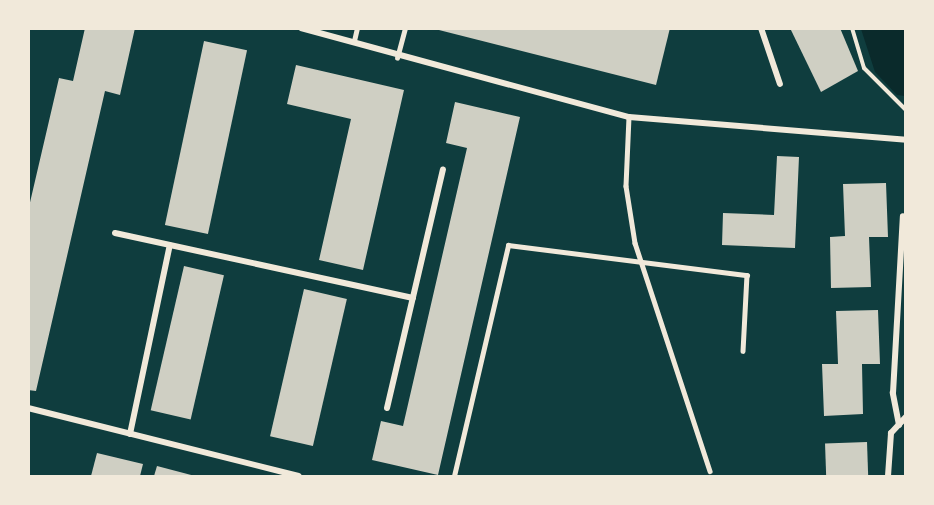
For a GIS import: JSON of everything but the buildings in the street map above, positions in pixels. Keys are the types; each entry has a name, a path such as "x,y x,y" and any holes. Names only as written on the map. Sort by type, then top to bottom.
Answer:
{"street":[{"path":"301,28 354,41 397,58 629,117 906,140"},
{"path":"761,28 780,84"},
{"path":"387,408 443,169"},
{"path":"898,425 893,393 903,216"},
{"path":"115,233 413,298"},
{"path":"130,434 170,245"},
{"path":"28,408 299,477"},
{"path":"888,477 891,433 906,417"}],"lane":[{"path":"354,41 357,28"},
{"path":"397,58 405,28"},
{"path":"629,117 626,186 643,262 710,471"},
{"path":"454,477 508,245 747,275 743,351"}],"path":[{"path":"852,28 864,68 906,110"}],"water":[{"path":"861,29 905,29 905,96 897,95 875,72"}]}
